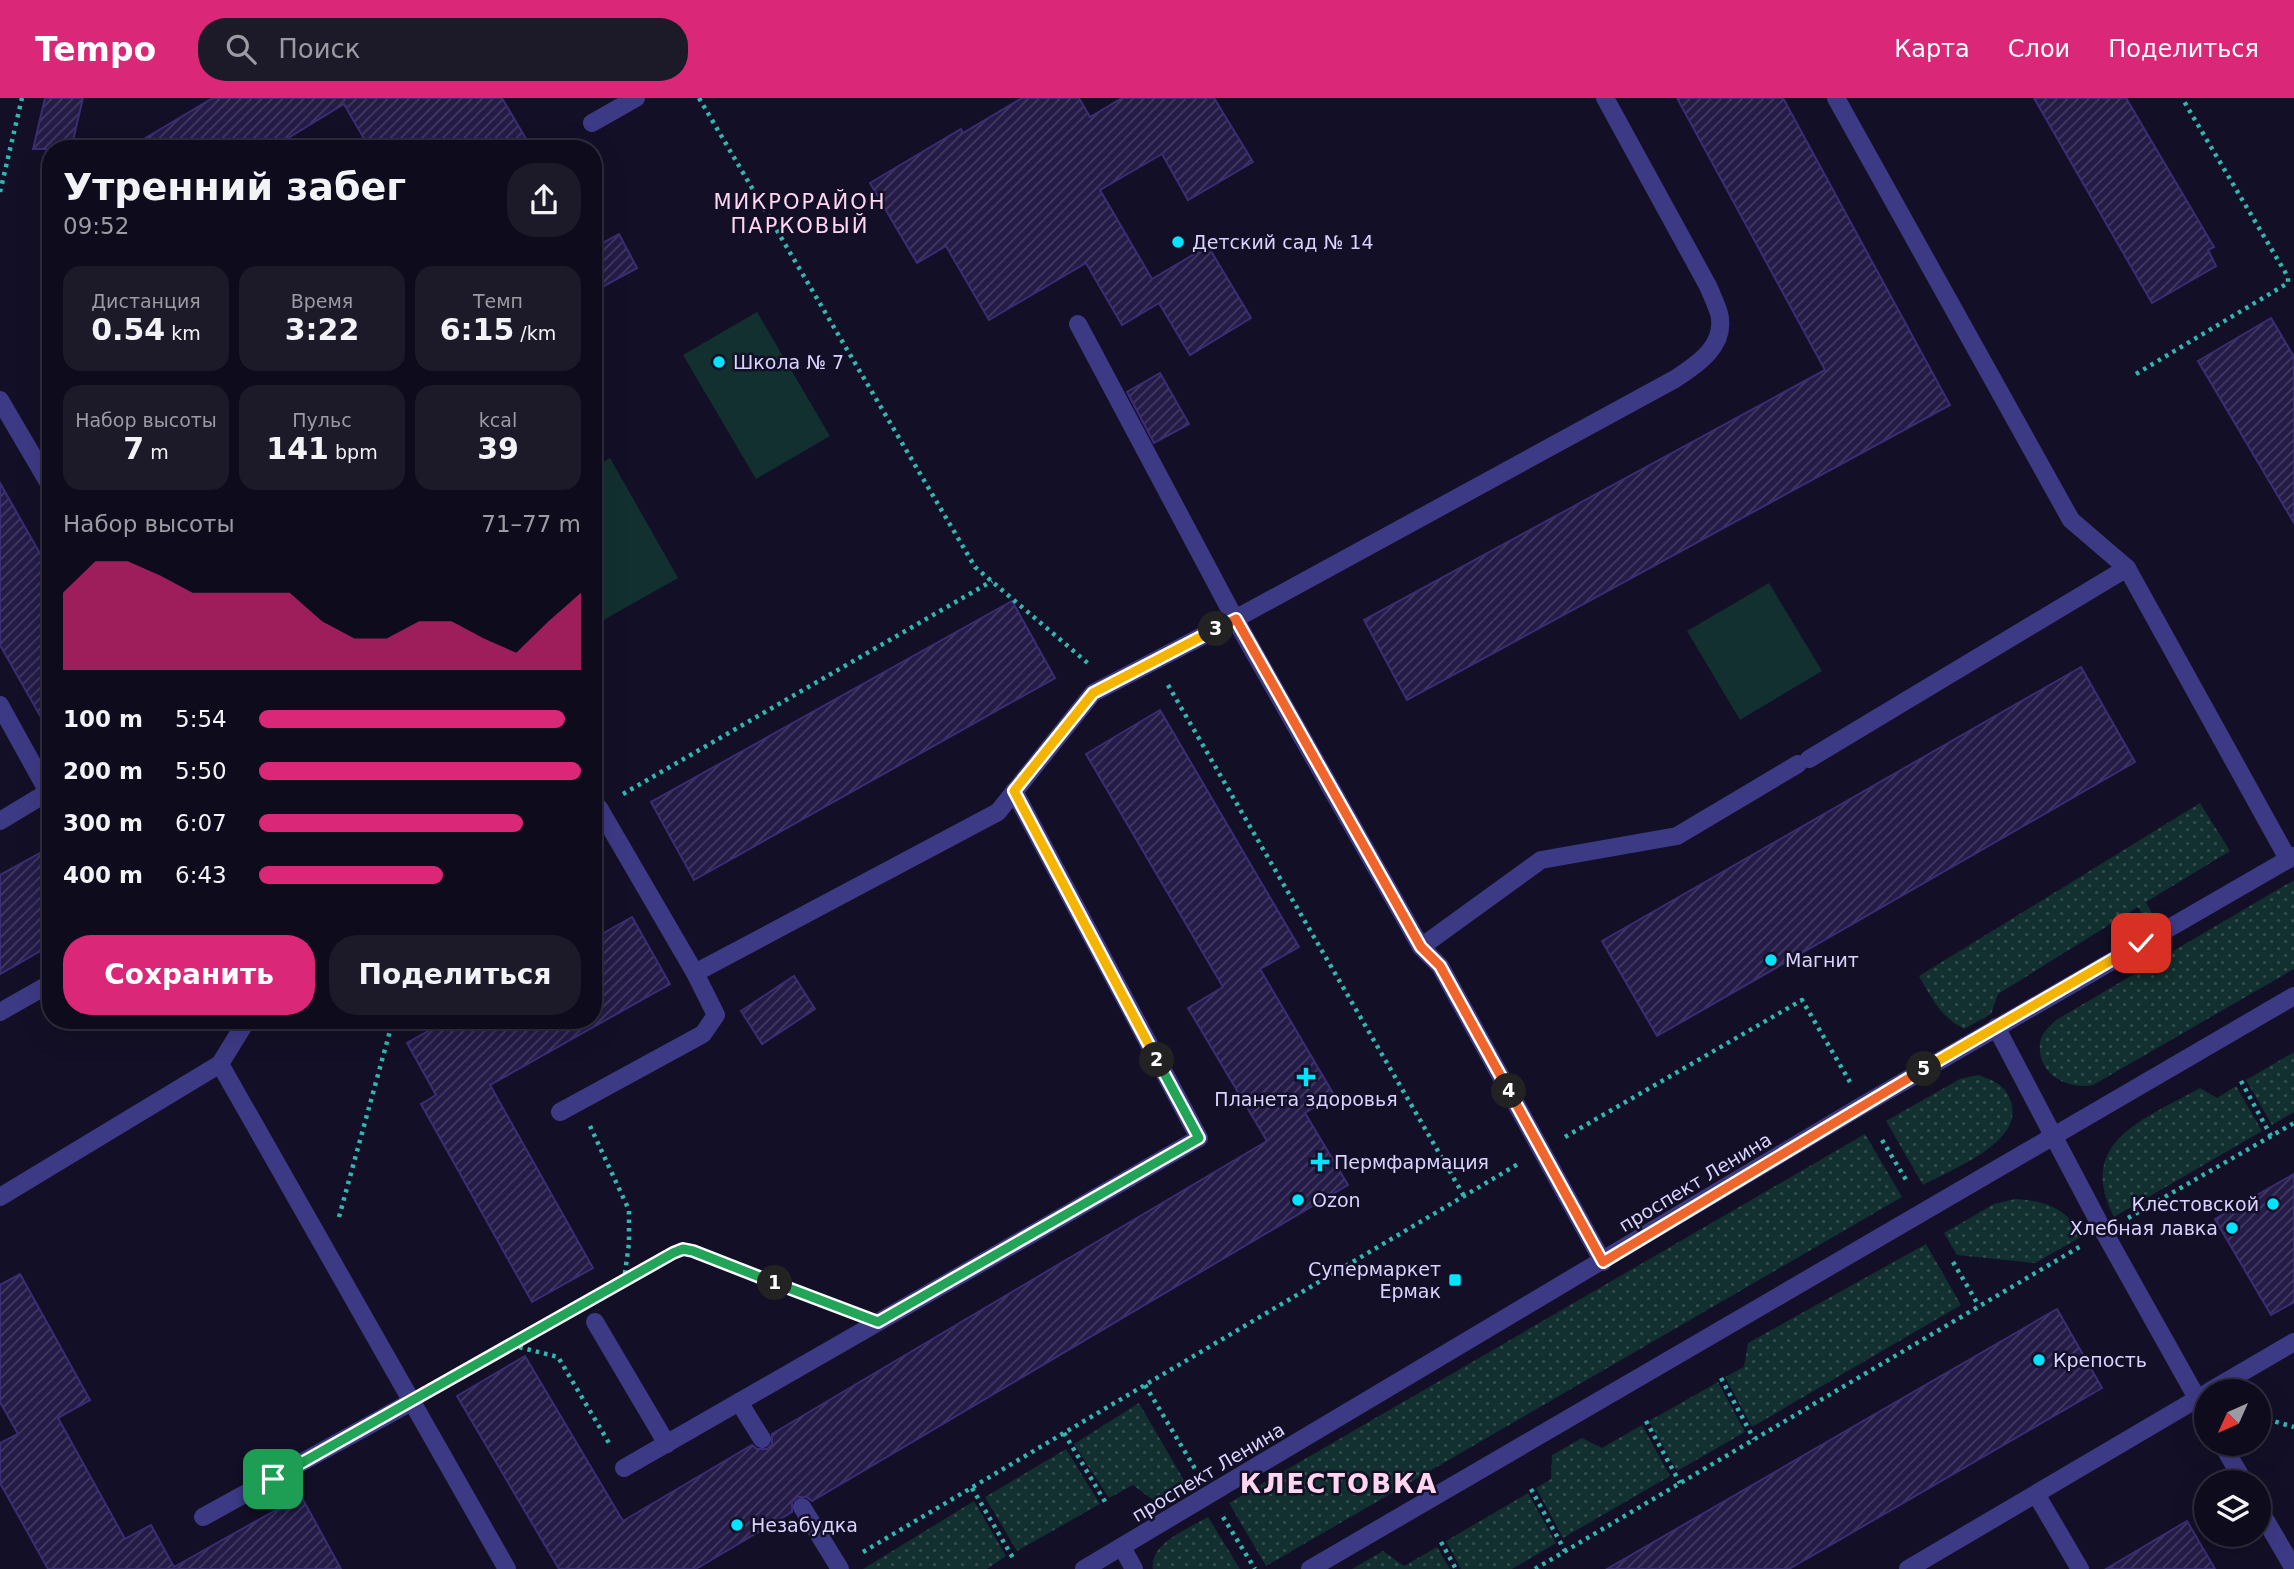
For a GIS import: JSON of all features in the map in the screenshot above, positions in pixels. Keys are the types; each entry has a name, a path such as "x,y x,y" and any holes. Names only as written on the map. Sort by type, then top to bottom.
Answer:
{"street":[{"path":"592,123 636,98"},
{"path":"695,973 998,812 1093,693 1236,619 1675,379 1701,361 1718,340 1720,315 1708,286 1605,98"},
{"path":"1836,98 2071,520 2127,568 2291,857"},
{"path":"1078,324 1236,619 1421,947 1440,966 1603,1262"},
{"path":"0,400 42,472"},
{"path":"1421,947 1541,860 1677,836 2127,568"},
{"path":"0,705 42,781"},
{"path":"624,1468 1199,1138 1014,791"},
{"path":"0,821 42,796"},
{"path":"560,1112 703,1034 716,1015 695,973 602,820"},
{"name":"проспект Ленина","path":"1084,1569 1996,1027 2291,857"},
{"path":"0,1012 42,988"},
{"path":"1310,1569 2294,996"},
{"path":"1996,1027 2104,1232 2195,1379"},
{"path":"0,1198 220,1063 238,1029"},
{"path":"220,1063 507,1569"},
{"path":"595,1322 667,1444"},
{"path":"2230,1379 2294,1342"},
{"path":"1908,1569 2194,1400"},
{"path":"203,1517 411,1402"},
{"path":"739,1402 762,1439"},
{"path":"2036,1494 2080,1569"},
{"path":"802,1507 840,1568"},
{"path":"2271,1529 2294,1569"},
{"path":"1122,1547 1134,1569"}],"path":[{"path":"0,192 22,98"},
{"path":"699,98 975,566 1112,684"},
{"path":"2136,374 2284,287 2288,282 2288,277 2182,98"},
{"path":"602,807 992,581"},
{"path":"1154,662 1464,1196"},
{"path":"840,1568 1541,1150 1802,1000 1851,1084"},
{"path":"328,1255 391,1029"},
{"path":"2241,1081 2271,1136"},
{"path":"578,1102 607,1158 629,1210 629,1243 624,1280"},
{"path":"1535,1569 2104,1232 2294,1123"},
{"path":"1882,1140 1908,1183"},
{"path":"590,1300 683,1249 878,1322"},
{"path":"1953,1262 1979,1306"},
{"path":"411,1402 579,1306"},
{"path":"511,1345 558,1357 624,1468"},
{"path":"1721,1378 1754,1439"},
{"path":"1145,1385 1197,1472"},
{"path":"1646,1421 1680,1483"},
{"path":"2272,1421 2294,1427"},
{"path":"1064,1433 1107,1505"},
{"path":"972,1488 1013,1559"},
{"path":"1531,1489 1565,1551"},
{"path":"1223,1517 1255,1569"},
{"path":"1441,1542 1456,1569"}],"green space":[{"path":"757,312 830,436 756,479 683,355"},
{"path":"610,458 678,578 602,621 602,463"},
{"path":"1769,583 1822,671 1740,720 1687,631"},
{"path":"2200,803 2230,851 2146,902 2156,921 2149,925 2138,907 1998,994 1991,1014 1964,1029 1937,1006 1919,976"},
{"path":"2294,880 2294,969 2093,1085 2073,1085 2048,1071 2040,1054 2040,1043 2044,1033 2056,1020"},
{"path":"2294,1052 2294,1112 2272,1125 2246,1080"},
{"path":"1978,1075 2004,1089 2012,1106 2012,1120 2005,1132 1981,1154 1923,1185 1886,1121 1960,1079"},
{"path":"2236,1086 2262,1131 2114,1217 2104,1191 2103,1169 2110,1151 2122,1135 2158,1110 2200,1088 2217,1098"},
{"path":"1865,1134 1902,1197 1266,1566 1229,1503"},
{"path":"2015,1199 2054,1208 2069,1219 2083,1236 2035,1263 1957,1255 1944,1233 1994,1204"},
{"path":"1926,1244 1961,1305 1752,1427 1725,1377 1744,1367 1748,1343"},
{"path":"1718,1382 1745,1432 1677,1471 1649,1421"},
{"path":"1139,1403 1185,1482 1153,1500 1133,1485 1109,1498 1074,1444"},
{"path":"1642,1425 1670,1476 1563,1538 1536,1488 1551,1479 1552,1455 1582,1438 1602,1448"},
{"path":"1066,1449 1100,1504 1017,1551 985,1497"},
{"path":"1528,1493 1556,1543 1512,1569 1461,1569 1446,1541"},
{"path":"974,1501 1006,1556 987,1569 863,1569"},
{"path":"1208,1517 1240,1569 1153,1569 1153,1560 1164,1544"},
{"path":"1437,1547 1450,1569 1352,1569 1383,1551 1404,1566"}],"building":[{"path":"45,98 83,98 73,140 42,140 42,149 33,149"},
{"path":"213,98 502,98 527,140 365,140 344,104 285,140 142,140"},
{"path":"1022,98 1079,98 1090,117 1122,98 1214,98 1253,162 1188,200 1162,154 1100,190 1152,279 1208,246 1251,318 1190,355 1159,303 1122,325 1086,263 989,320 946,246 917,263 870,183 961,129 963,133"},
{"path":"1677,98 1783,98 1950,405 1407,700 1364,620 1825,370"},
{"path":"2034,98 2126,98 2214,247 2208,250 2216,266 2152,303"},
{"path":"619,234 637,268 602,287 602,243"},
{"path":"2271,318 2294,357 2294,523 2198,361"},
{"path":"1160,373 1189,424 1154,443 1127,392"},
{"path":"0,483 42,557 42,719 0,645"},
{"path":"1012,601 1055,678 694,880 651,802"},
{"path":"2081,667 2135,762 1657,1036 1602,941"},
{"path":"1160,710 1299,947 1260,969 1334,1095 1305,1113 1348,1185 812,1501 807,1497 797,1497 792,1502 792,1512 696,1569 559,1569 457,1396 525,1356 623,1521 752,1445 757,1449 767,1449 772,1444 772,1434 1267,1141 1188,1008 1223,987 1086,754"},
{"path":"42,852 42,950 0,974 0,875"},
{"path":"632,917 670,984 602,1022 602,934"},
{"path":"794,976 815,1009 762,1044 741,1011"},
{"path":"432,1029 590,1029 490,1085 593,1268 532,1302 421,1104 436,1095 407,1043"},
{"path":"2294,1174 2294,1302 2271,1315 2215,1219"},
{"path":"20,1274 90,1400 58,1418 125,1539 151,1525 174,1567 301,1496 341,1569 48,1569 0,1483 0,1443 18,1434 0,1402 0,1285"},
{"path":"2057,1309 2102,1388 1789,1569 1607,1569"},
{"path":"2187,1521 2194,1533 2194,1547 2202,1547 2215,1569 2106,1569"}],"place":[{"name":"Детский сад № 14","path":"1178,242"},
{"name":"Школа № 7","path":"719,362"},
{"name":"Магнит","path":"1771,960"},
{"name":"Планета здоровья","path":"1306,1077"},
{"name":"Пермфармация","path":"1320,1162"},
{"name":"Ozon","path":"1298,1200"},
{"name":"Клестовской","path":"2273,1204"},
{"name":"Хлебная лавка","path":"2232,1228"},
{"name":"Супермаркет Ермак","path":"1455,1280"},
{"name":"Крепость","path":"2039,1360"},
{"name":"Незабудка","path":"737,1525"}],"district":[{"name":"МИКРОРАЙОН ПАРКОВЫЙ","path":"800,214"},
{"name":"КЛЕСТОВКА","path":"1339,1484"}],"route":[{"path":"273,1479 683,1249 878,1322 1199,1138 1014,791 1093,693 1236,619 1421,947 1440,966 1603,1262 1863,1105 2141,943"}]}
